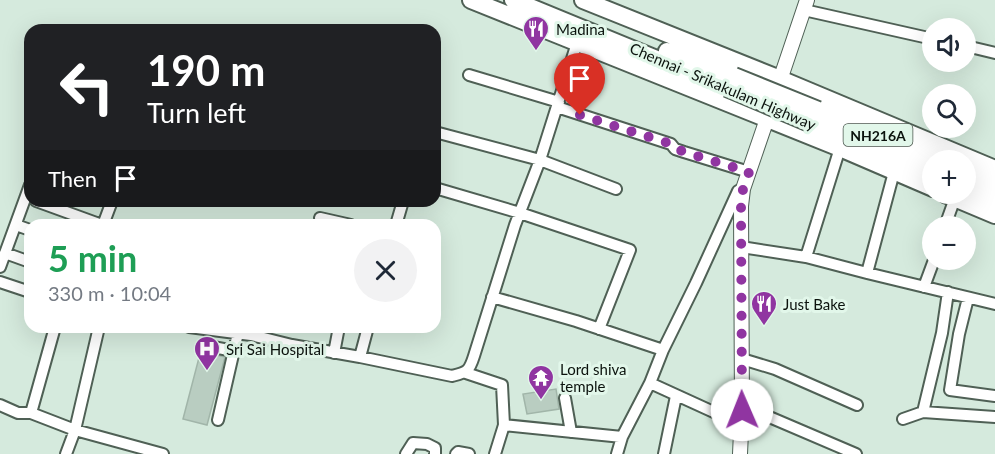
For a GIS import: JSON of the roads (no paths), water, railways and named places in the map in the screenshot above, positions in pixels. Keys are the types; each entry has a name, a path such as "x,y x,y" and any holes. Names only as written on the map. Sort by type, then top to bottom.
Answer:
{"highway":[{"path":"471,0 767,118 922,183"},
{"name":"Chennai - Srikakulam Highway","path":"513,0 731,82 815,117 922,168"},
{"name":"NH216A","path":"541,0 648,44 731,82"},
{"path":"583,0 995,169"},
{"name":"NH216A","path":"815,117 922,154"},
{"path":"976,176 995,185"},
{"path":"976,196 995,199"},
{"path":"975,204 995,215"}],"main road":[{"path":"740,454 743,189 806,5"}],"street":[{"path":"806,5 922,36"},
{"path":"466,373 471,367 492,297 540,160 577,43"},
{"path":"976,48 995,53"},
{"path":"469,75 671,144 684,152 749,172"},
{"path":"441,134 540,160 616,189"},
{"path":"806,257 840,148"},
{"path":"867,273 894,172"},
{"path":"617,454 622,437 650,383 663,350 738,191 743,189"},
{"path":"441,190 520,213 630,250 600,329"},
{"path":"0,267 16,225 26,207"},
{"path":"53,207 86,219"},
{"path":"320,218 324,219"},
{"path":"16,225 24,228"},
{"path":"741,247 806,257 995,304"},
{"path":"5,253 24,260"},
{"path":"924,287 930,270"},
{"path":"0,282 24,290"},
{"path":"923,412 942,333 948,292"},
{"path":"492,297 663,350"},
{"path":"968,298 959,334 950,390 995,396"},
{"path":"31,413 53,333"},
{"path":"66,454 75,430 98,333"},
{"path":"224,333 217,347 234,351"},
{"path":"218,420 238,333 452,376 466,373 502,385 504,425 495,454"},
{"path":"334,353 338,333"},
{"path":"360,357 366,333"},
{"path":"742,359 775,369 857,405"},
{"path":"650,383 742,425"},
{"path":"663,454 676,396"},
{"path":"565,398 571,432"},
{"path":"0,405 18,413 31,413 75,430 163,454"},
{"path":"742,410 767,417 856,454"},
{"path":"903,419 923,412 995,417"},
{"path":"504,425 622,437"},
{"path":"406,454 413,443 427,444 435,448 435,454"},
{"path":"456,454 458,452 469,454"}],"place":[{"name":"Madina","path":"536,52"},
{"name":"Just Bake","path":"764,327"},
{"name":"Sri Sai Hospital","path":"207,372"},
{"name":"Lord shiva temple","path":"541,401"}]}
